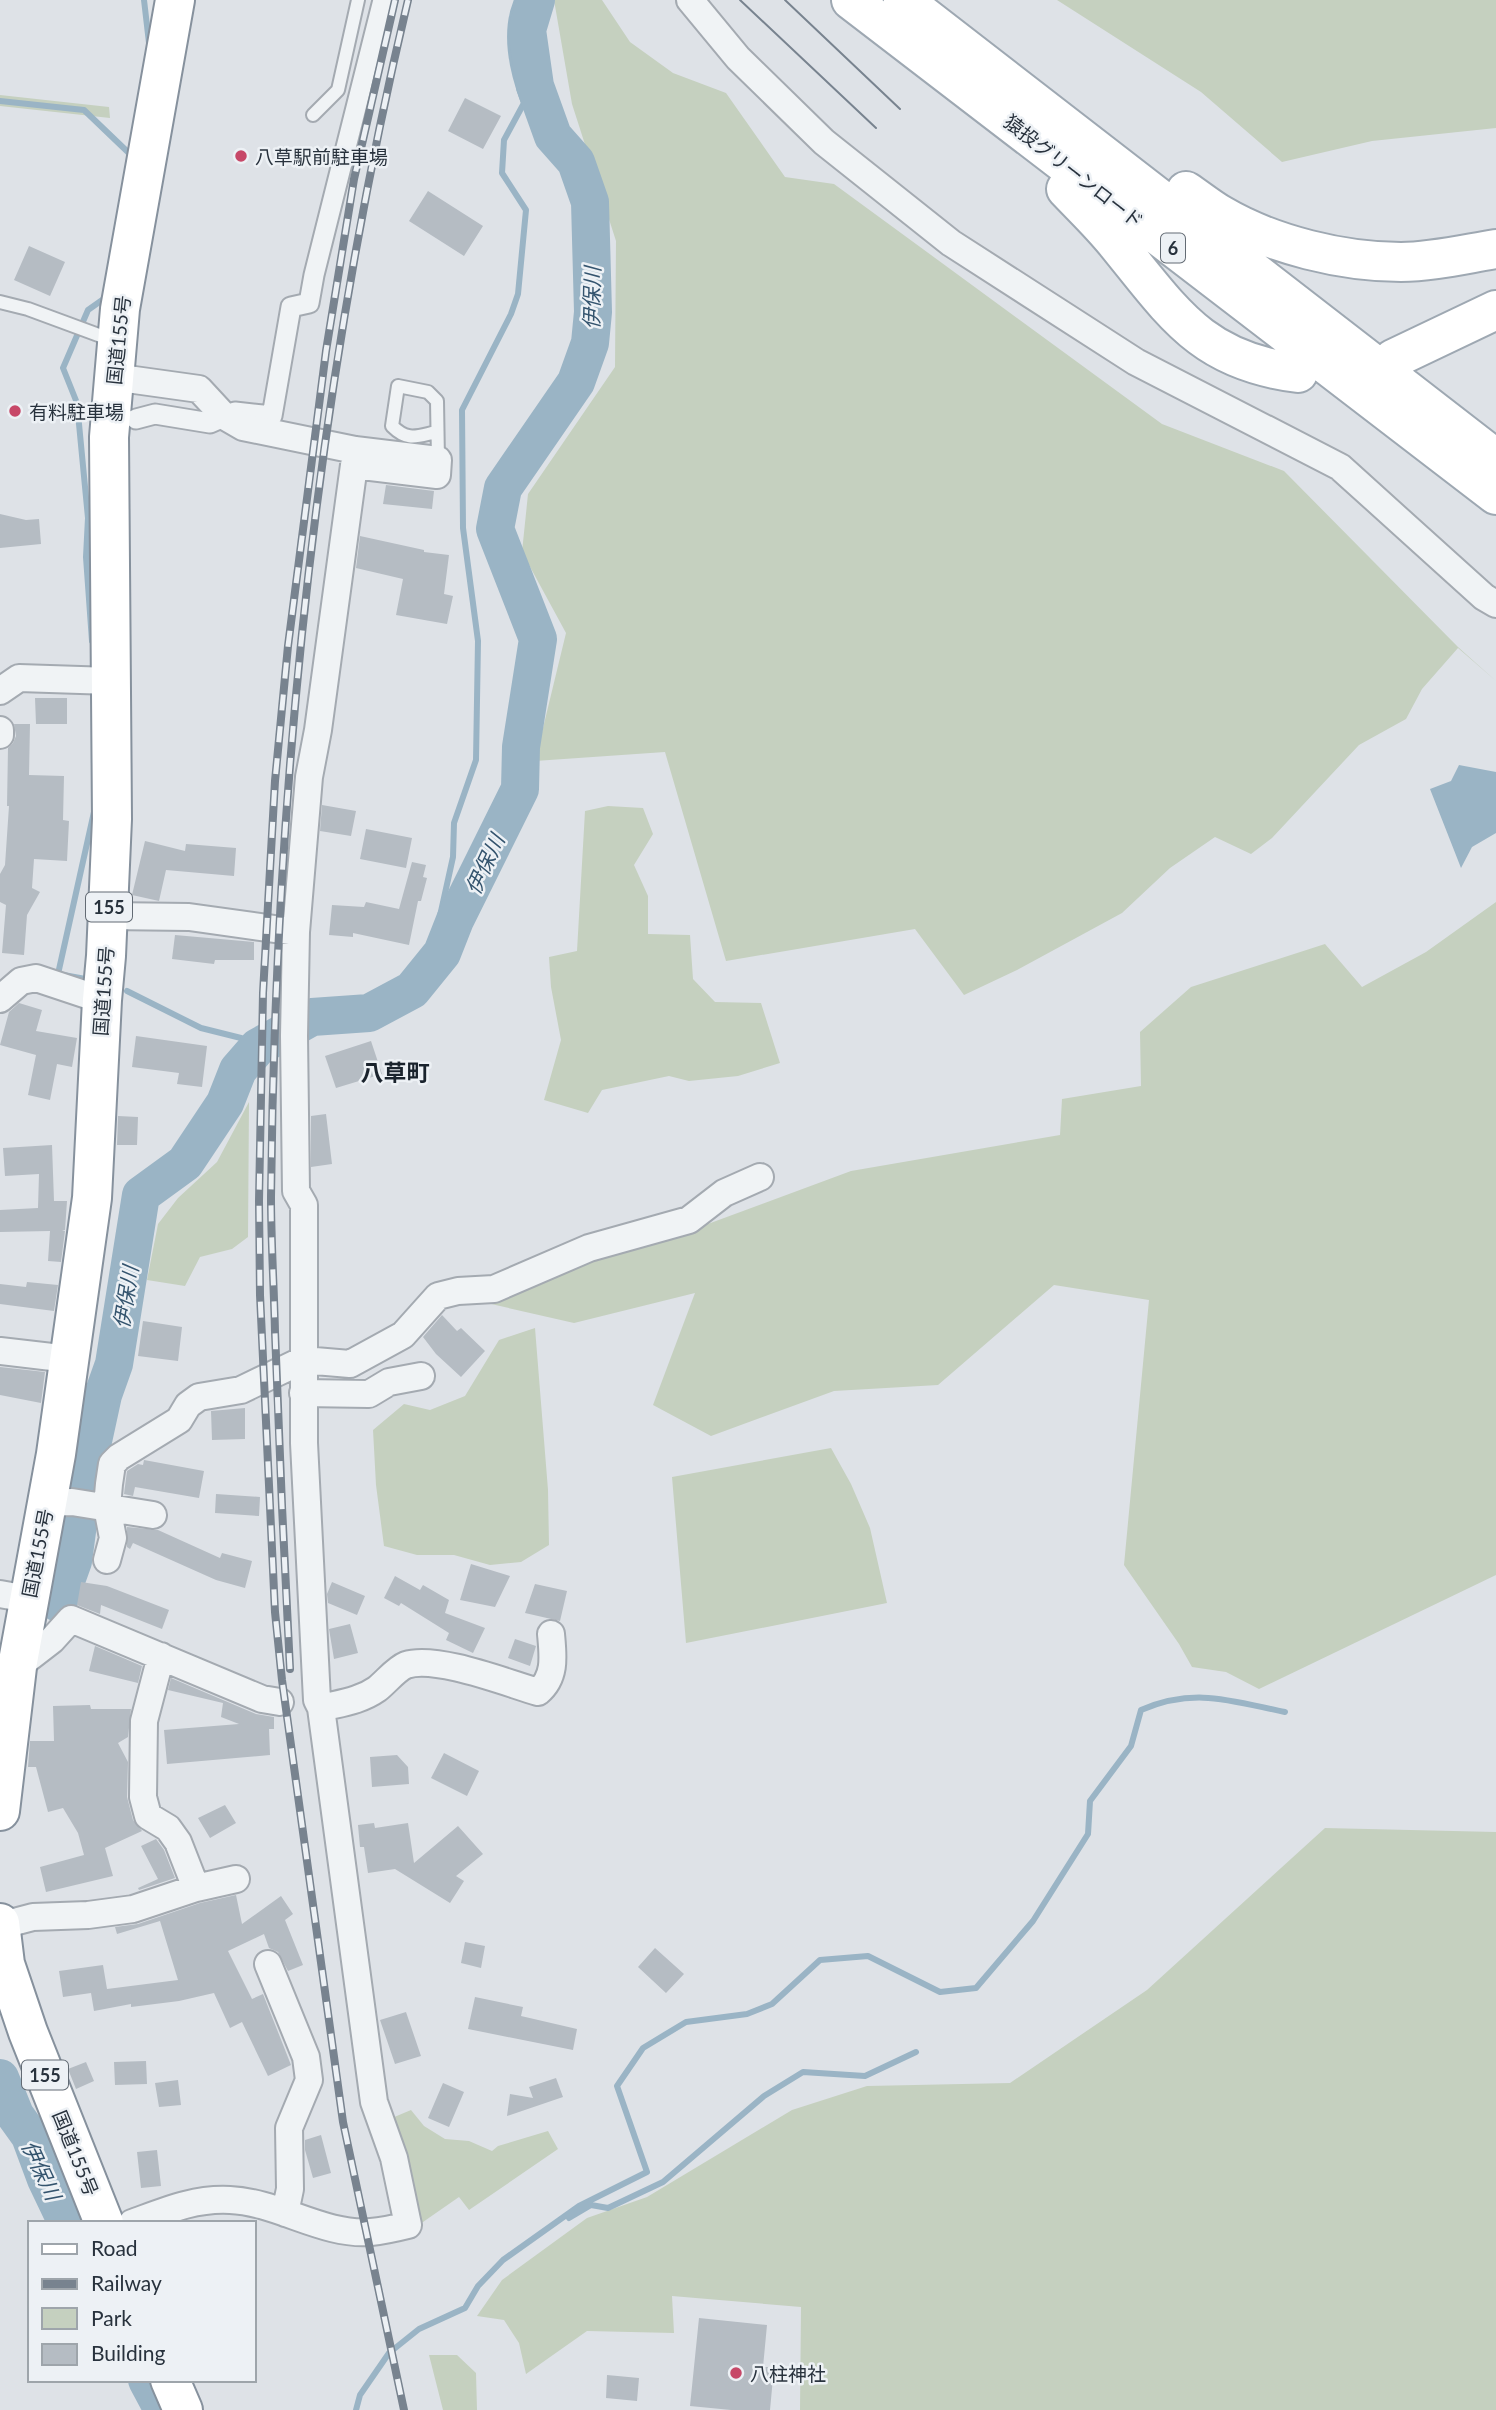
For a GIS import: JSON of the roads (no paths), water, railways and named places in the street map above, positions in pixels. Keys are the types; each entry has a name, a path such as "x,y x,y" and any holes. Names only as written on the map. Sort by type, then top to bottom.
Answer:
{"main road":[{"name":"国道155号","path":"0,1811 17,1667 14,1597 79,1505 69,1359 92,1198 108,916 112,819 97,681 109,437 122,296 175,0"},
{"name":"猿投グリーンロード","path":"852,0 1496,495"},
{"name":"猿投グリーンロード","path":"905,0 1496,459"},
{"path":"905,0 1084,118 1222,216 1261,234 1312,250 1357,260 1403,262 1496,249"},
{"path":"1003,116 1038,164 1065,188 1115,242 1192,331 1222,351 1257,367 1298,373"},
{"path":"1393,359 1496,310"},
{"name":"国道155号","path":"0,1923 5,1964 28,2032 103,2221"},
{"path":"171,2382 183,2410"}],"street":[{"path":"136,419 155,414 210,422 236,412 272,416 291,307 309,303 383,0"},
{"path":"690,0 738,58 824,142 951,243 1136,362 1340,467 1484,597 1496,604"},
{"path":"115,359 199,389 224,416 243,427 355,450 439,460 437,475 354,464 320,716 309,777 296,932 294,1036 296,1191 304,1205 303,1393 317,1700 321,1707 374,2102 394,2158 408,2225 369,2233 252,2203 207,2200 188,2203 138,2221"},
{"path":"0,691 19,678 97,681"},
{"path":"108,916 189,917 296,932"},
{"path":"0,999 21,981 36,978 102,1000"},
{"path":"79,1505 118,1457 179,1420 188,1405 200,1396 242,1390 303,1360 350,1364 403,1335 439,1296 458,1291 494,1289 589,1248 689,1220 724,1193 760,1177"},
{"path":"0,1351 69,1359"},
{"path":"303,1393 369,1394 389,1382 421,1376"},
{"path":"79,1505 153,1515"},
{"path":"79,1505 113,1538 107,1560"},
{"path":"17,1667 51,1640 71,1619 262,1699 280,1702"},
{"path":"321,1707 362,1699 379,1688 404,1665 425,1663 448,1666 538,1692 547,1685 554,1662 551,1634"},
{"path":"161,1656 144,1721 143,1797 148,1816 168,1828 178,1842 195,1888"},
{"path":"0,1932 14,1922 33,1917 88,1915 133,1909 195,1888 236,1880"},
{"path":"268,1964 306,2057 309,2080 289,2128 290,2189 285,2213"}],"lane":[{"path":"313,115 338,90 358,0"},
{"path":"0,302 28,309 115,359"},
{"path":"437,432 416,438 401,435 392,426 398,386 428,392 438,401 439,460"}],"water":[{"path":"1459,765 1496,772 1496,833 1472,847 1461,868 1430,789 1451,781"}],"waterway":[{"path":"144,0 149,43"},
{"path":"440,916 453,857 454,823 476,760 478,641 463,528 462,410 511,314 518,294 526,210 502,173 504,140 524,103 516,78 510,39 517,0"},
{"name":"伊保川","path":"58,1603 73,1561 83,1487 103,1395 114,1364 141,1195 185,1163 225,1103 238,1070 258,1047 312,1017 369,1013 412,990 442,953 455,920 520,789 521,747 538,639 495,529 503,488 576,382 590,343 593,312 590,202 576,162 553,136 535,86 527,30 536,0"},
{"path":"0,101 84,110 132,156"},
{"path":"92,641 86,557 88,518 77,403 63,368 88,310 106,295"},
{"path":"91,980 58,974 94,812"},
{"path":"127,991 201,1028 241,1038 258,1047"},
{"path":"356,2410 360,2395 389,2353 419,2329 465,2308 478,2286 503,2260 579,2206 647,2172 617,2086 643,2048 686,2022 747,2014 772,2004 820,1960 868,1956 940,1992 976,1988 1033,1921 1088,1834 1090,1801 1131,1746 1141,1710 1179,1699 1213,1698 1285,1712"},
{"path":"569,2218 591,2205 608,2208 663,2182 764,2096 803,2072 865,2076 916,2052"},
{"name":"伊保川","path":"0,2078 15,2115 30,2136 66,2221"},
{"name":"伊保川","path":"148,2382 163,2410"}],"tram line":[{"path":"740,0 876,128"},
{"path":"785,0 900,109"}],"railway":[{"path":"395,0 354,179 326,351 288,646 275,781 263,993 259,1201 260,1295 275,1612 282,1680 343,2122 404,2410"},
{"path":"290,1669 271,1197 281,896 306,595 325,445 348,296 376,147 408,0"}],"place":[{"name":"八草駅前駐車場","path":"241,156"},
{"name":"有料駐車場","path":"15,411"},
{"name":"八柱神社","path":"736,2373"}],"district":[{"name":"八草町","path":"395,1072"}]}
